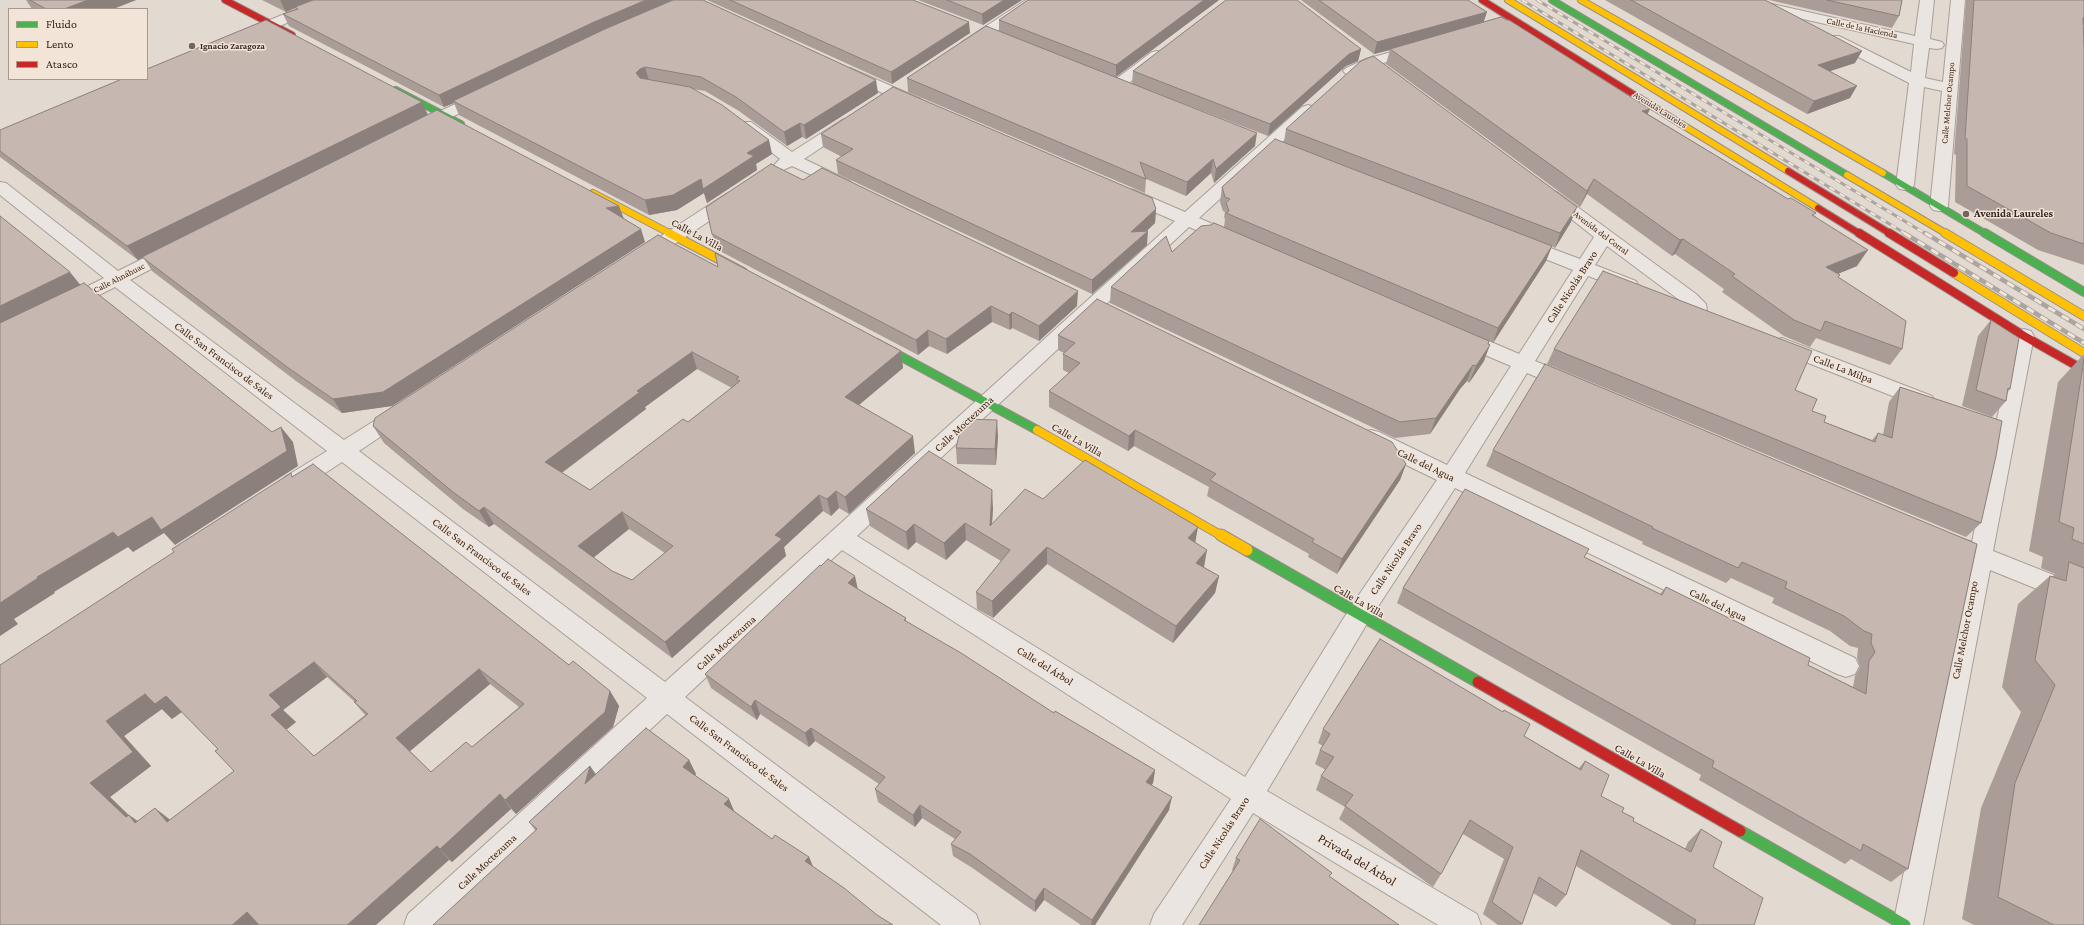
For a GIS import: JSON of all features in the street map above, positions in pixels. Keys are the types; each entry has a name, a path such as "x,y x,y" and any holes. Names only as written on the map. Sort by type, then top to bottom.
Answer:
{"main road":[{"path":"225,0 300,39"},
{"name":"Avenida Laureles","path":"1482,0 2024,336 2084,370"},
{"path":"1552,0 2084,316"},
{"path":"1582,0 1905,185 2084,292"},
{"name":"Avenida Laureles","path":"1504,15 2084,353"},
{"path":"389,86 472,130"},
{"name":"Calle La Villa","path":"583,188 751,277"},
{"name":"Calle La Villa","path":"869,339 987,402 1906,925"}],"street":[{"path":"235,39 332,0"},
{"path":"952,54 1036,0"},
{"path":"1905,185 1928,0"},
{"name":"Calle Melchor Ocampo","path":"1939,206 1948,88 1958,0"},
{"name":"Calle de la Hacienda","path":"1948,88 1917,81 1766,6 1953,48"},
{"path":"964,25 1007,42"},
{"name":"Calle Moctezuma","path":"419,925 987,402 1352,70 1364,57 1439,42"},
{"path":"1139,93 1109,82 1167,47"},
{"path":"1364,57 1390,76"},
{"path":"836,66 930,109"},
{"path":"765,176 913,80"},
{"path":"408,133 499,88"},
{"path":"732,115 791,159 863,194"},
{"name":"Calle San Francisco de Sales","path":"0,187 117,279 965,925"},
{"path":"1114,188 1246,245"},
{"path":"628,266 746,189"},
{"name":"Avenida del Corral","path":"1541,189 1689,298 1704,314 1584,268"},
{"path":"1504,236 1584,268"},
{"name":"Calle Nicolás Bravo","path":"1165,925 1249,795 1359,615 1451,477 1604,236"},
{"name":"Calle Ahnáhuac","path":"55,310 188,243"},
{"path":"1072,294 1115,315"},
{"path":"1442,329 1588,391"},
{"name":"Calle Melchor Ocampo","path":"1906,925 1980,556 1997,429 2024,336"},
{"name":"Calle La Milpa","path":"1770,340 1938,406"},
{"path":"277,494 416,404"},
{"name":"Calle del Agua","path":"1351,428 1846,666"},
{"path":"1929,535 2084,598"},
{"name":"Calle del Árbol","path":"841,538 1249,795"},
{"name":"Privada del Árbol","path":"1249,795 1466,925"}],"building":[{"path":"30,0 88,0 67,8 44,8"},
{"path":"313,0 646,0 594,22 439,95 283,14 298,9 295,7"},
{"path":"673,0 703,0 876,80 804,125 800,123 784,132 736,97 701,77 645,67 640,69 636,73 640,78 690,87 722,105 769,140 747,153 754,156 703,189 701,179 673,195 645,200 453,101 605,29"},
{"path":"730,0 913,0 969,22 891,72"},
{"path":"947,0 1004,0 982,14"},
{"path":"1028,0 1204,0 1116,65 999,20"},
{"path":"1226,0 1297,0 1361,49 1349,54 1270,124 1133,71"},
{"path":"1319,0 1468,0 1487,12 1377,42"},
{"path":"1631,0 1765,0 1862,51 1818,65 1857,86 1814,101"},
{"path":"1827,0 1902,0 1899,16"},
{"path":"1974,0 2084,0 2084,244 2051,233 1967,186 1967,139 1965,138"},
{"path":"1501,17 1509,20 1650,109 1642,111 1788,199 1791,198 1816,213 1812,215 1868,250 1826,267 1840,275 1838,277 1906,321 1902,349 1825,321 1821,331 1794,320 1732,276 1735,274 1683,239 1680,240 1594,179 1587,191 1390,49"},
{"path":"266,20 422,102 127,246 0,151 0,130 120,80 148,80 148,69"},
{"path":"986,26 1257,133 1216,169 1213,159 1187,182 1140,162 1146,179 907,78"},
{"path":"1373,56 1577,207 1560,233 1286,129 1361,61"},
{"path":"893,87 1152,198 1156,209 1131,232 1148,231 1092,280 836,160 853,149 821,134"},
{"path":"437,110 619,206 606,208 641,229 383,392 333,399 287,367 142,257"},
{"path":"1275,139 1552,246 1498,328 1226,213 1229,211 1226,203 1230,199 1225,197 1222,187"},
{"path":"771,164 803,180 822,168 1078,291 1039,326 1012,312 1009,315 991,306 946,339 928,330 916,340 712,234 706,207"},
{"path":"0,216 70,272 0,306"},
{"path":"1214,223 1489,341 1488,344 1490,345 1476,366 1473,365 1467,373 1436,418 1400,422 1111,287 1166,236 1172,252 1201,226 1211,225"},
{"path":"658,235 718,267 715,253 901,351 845,397 913,436 845,497 836,491 827,499 819,495 775,535 782,539 665,642 484,507 479,511 453,492 373,426 375,418","holes":["692,352 739,377 736,379 740,381 688,422 683,419 590,490 545,462 640,392 637,391","622,512 673,546 632,580 612,571 578,546"]},
{"path":"1603,271 1812,351 1795,390 1817,399 1812,411 1826,416 1824,422 1875,442 1878,433 1892,438 1900,387 2002,421 1981,523 1554,349"},
{"path":"84,283 272,432 281,427 287,451 161,530 152,517 118,537 113,532 37,577 38,578 0,603 0,323"},
{"path":"1097,299 1392,442 1406,464 1342,559 1312,542 1314,539 1210,480 1216,474 1135,430 1129,436 1049,391 1080,363 1063,354 1075,343 1058,335"},
{"path":"1991,320 2019,338 2010,389 2008,388 2006,401 1976,390"},
{"path":"2084,359 2084,544 2072,539 2074,528 2059,522"},
{"path":"1545,364 1977,544 1908,869 1863,844 1861,851 1712,767 1714,761 1403,588 1465,489 1589,549 1584,557 1662,595 1666,587 1810,658 1808,665 1866,694 1869,661 1875,652 1871,643 1872,634 1864,631 1844,616 1785,588 1787,582 1742,562 1738,568 1652,528 1653,527 1493,450"},
{"path":"966,419 997,420 995,449 956,448 962,423"},
{"path":"929,451 992,490 990,526 1025,489 1043,499 1085,460 1198,527 1188,538 1207,550 1196,563 1219,576 1176,626 1047,547 992,601 976,592 1010,550 965,523 944,543 914,524 906,532 866,509"},
{"path":"313,464 569,665 573,661 610,691 605,712 505,800 500,794 440,849 437,846 347,925 259,925 247,912 232,925 0,925 0,665 174,552 172,549 291,473 292,477","holes":["314,662 357,701 354,702 368,714 314,756 271,715 281,707 269,695","479,669 524,704 472,747 466,742 431,772 396,738","145,694 155,704 166,696 218,749 215,751 234,771 167,822 155,808 135,823 129,815 126,817 90,783 133,752 106,721"]},
{"path":"828,559 855,576 848,583 906,618 904,620 961,653 1054,713 1055,711 1155,770 1146,782 1172,797 1092,920 1044,888 1035,901 970,854 951,844 961,832 920,805 913,815 875,789 885,777 811,728 805,733 755,700 751,707 705,674"},
{"path":"2069,562 2084,568 2084,925 2054,925 1998,897 2015,783 2055,685 2035,660 2050,576 2066,581"},
{"path":"1380,639 1503,712 1504,710 1530,724 1524,736 1581,770 1585,761 1609,775 1601,796 1624,808 1622,812 1634,818 1633,821 1691,852 1701,829 1722,842 1713,867 1763,898 1754,925 1694,925 1696,920 1581,850 1566,895 1539,877 1522,924 1492,902 1513,847 1470,820 1441,874 1345,806 1353,795 1321,776 1334,757 1320,750 1330,734 1323,729"},
{"path":"646,728 689,760 683,767 729,799 724,804 772,839 775,835 809,857 805,861 844,888 877,915 893,925 433,925 537,829 529,822 590,766 585,784"},
{"path":"1260,819 1332,873 1329,876 1399,925 1199,925 1240,860 1236,858"}],"railway":[{"path":"1522,0 1906,234"},
{"path":"1537,0 1926,234"},
{"path":"1904,233 2084,343"},
{"path":"1925,233 2084,329"}],"traffic: fast":[{"path":"1552,0 1847,175"},
{"path":"396,90 461,124"},
{"path":"1883,173 2084,292"},
{"path":"876,343 1037,430"},
{"path":"1247,550 1478,682"},
{"path":"1740,831 1905,925"}],"traffic: slow":[{"path":"1508,0 1788,171"},
{"path":"1581,0 1883,173"},
{"path":"1681,124 1818,208"},
{"path":"1847,175 2084,316"},
{"path":"593,193 743,272"},
{"path":"1954,273 2084,353"},
{"path":"1037,430 1247,550"}],"traffic: jam":[{"path":"225,0 292,35"},
{"path":"1482,0 1681,124"},
{"path":"1788,171 1954,273"},
{"path":"1818,208 2024,336 2084,370"},
{"path":"1478,682 1740,831"}],"place":[{"name":"Ignacio Zaragoza","path":"192,46"},
{"name":"Avenida Laureles","path":"1966,214"}]}
